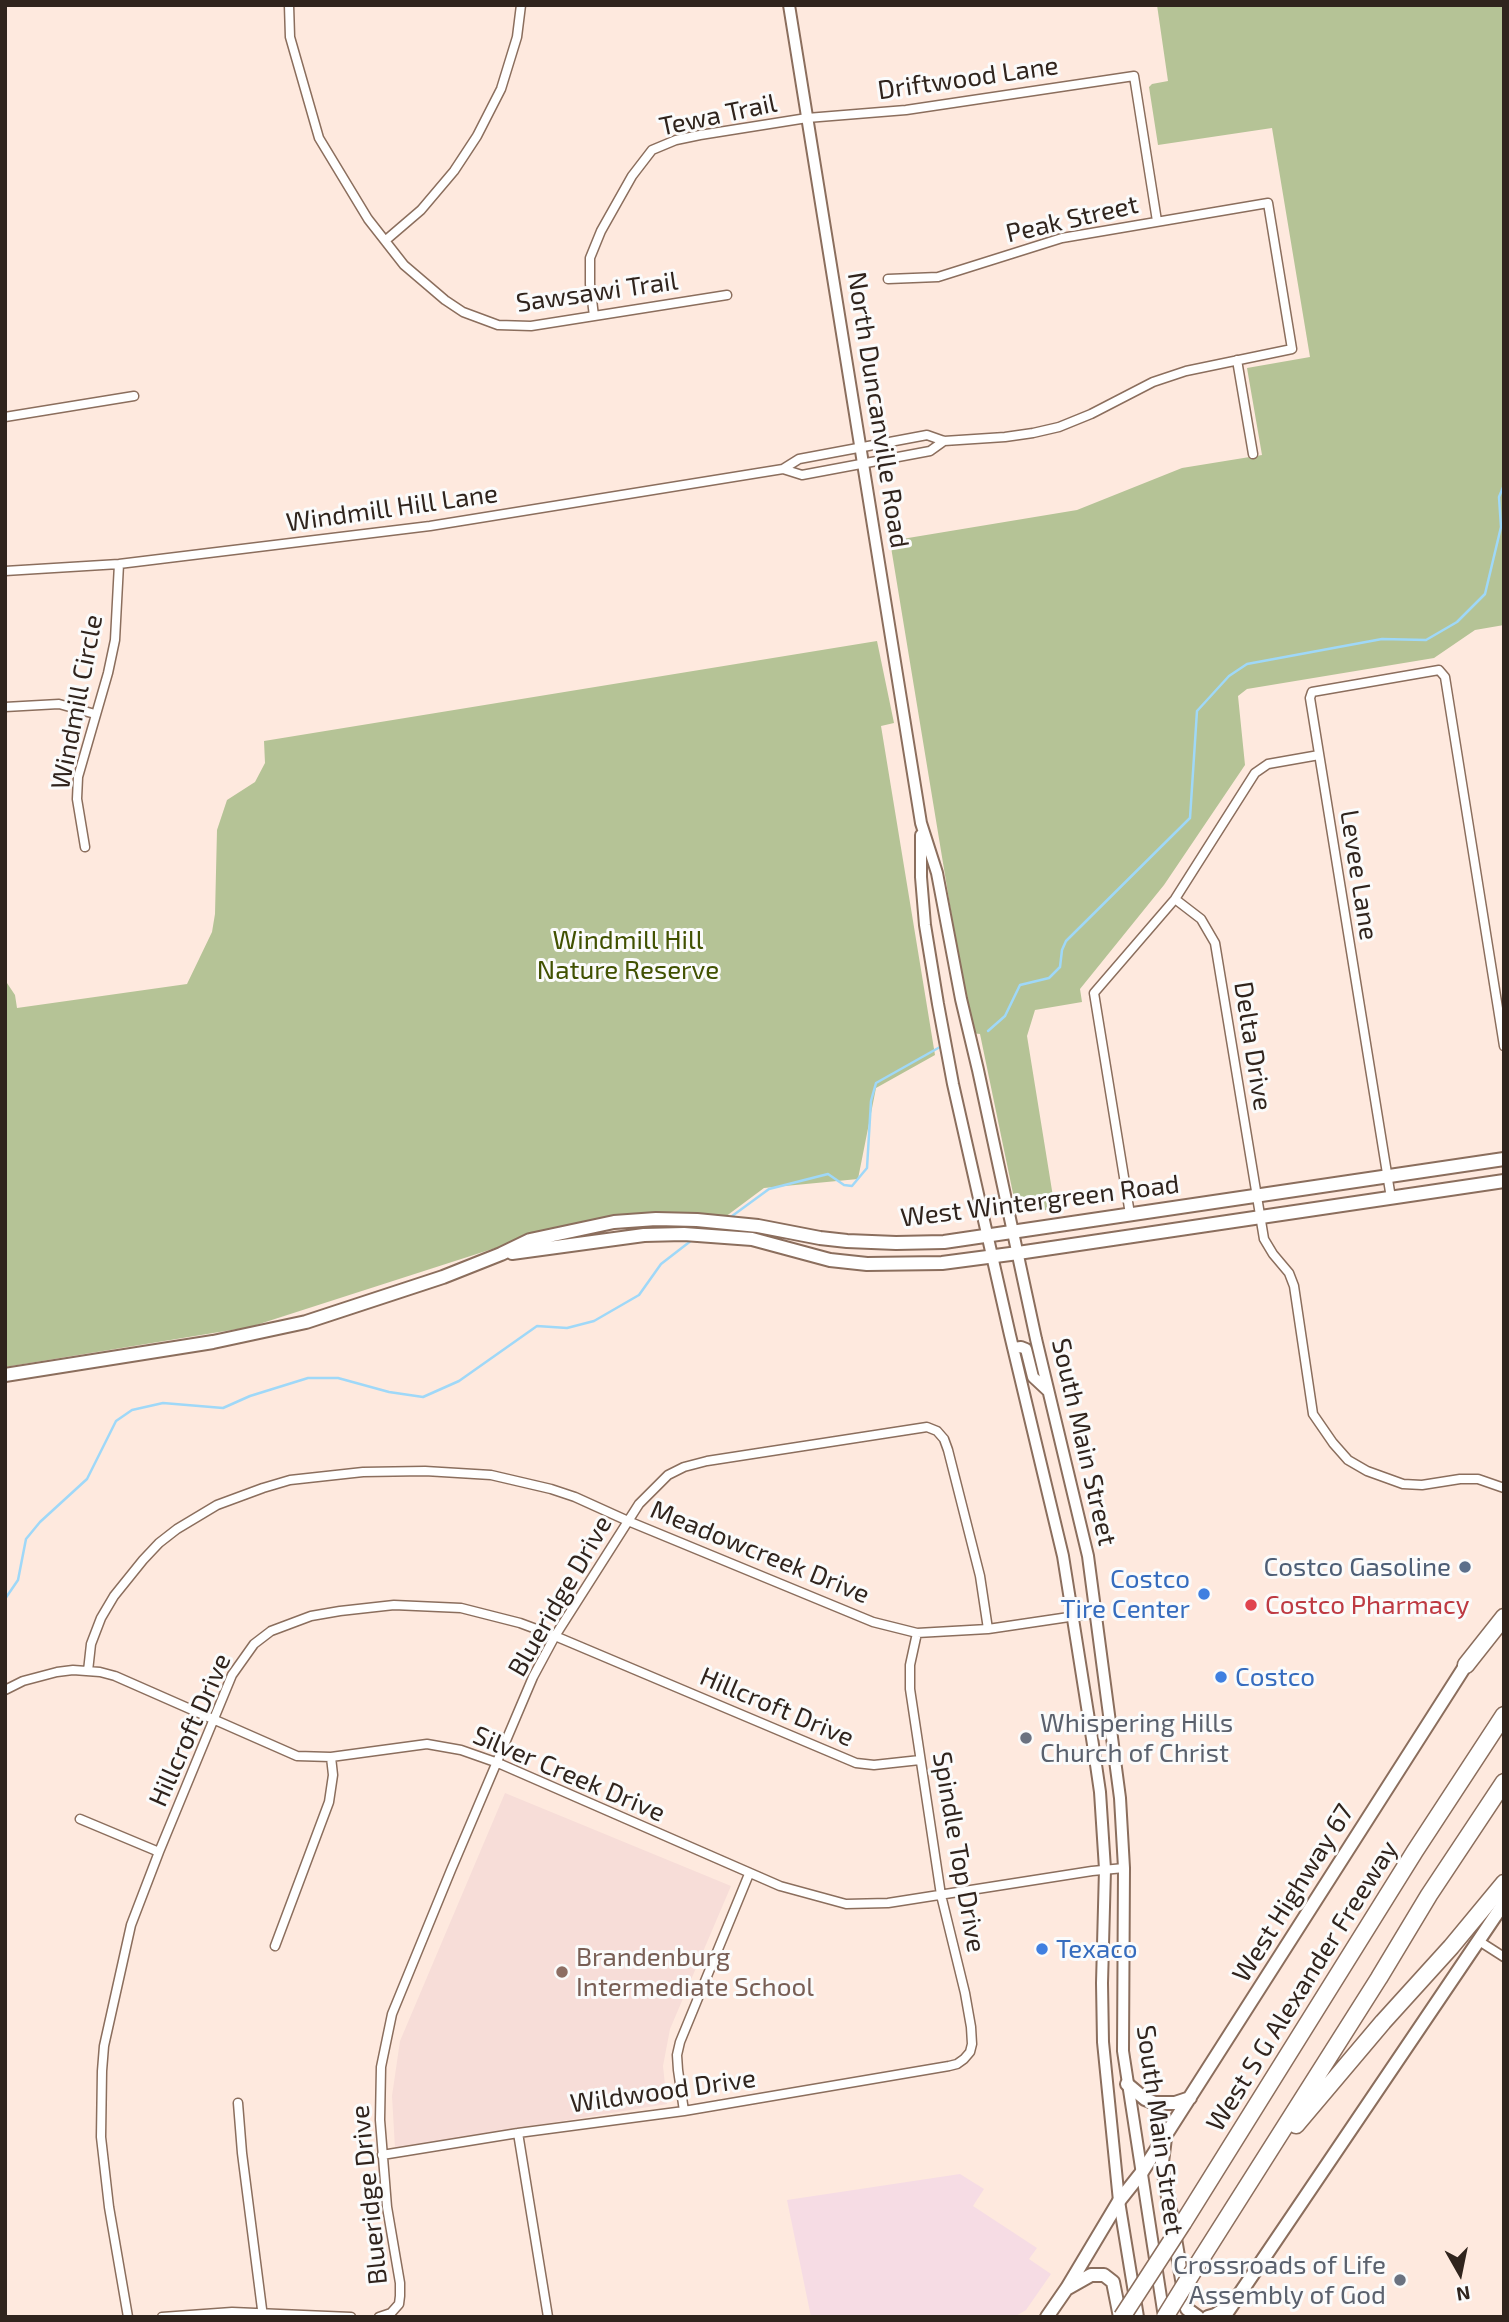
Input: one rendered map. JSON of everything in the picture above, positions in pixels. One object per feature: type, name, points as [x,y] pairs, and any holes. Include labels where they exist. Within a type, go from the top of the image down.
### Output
[{"type":"highway","points":[[1466,1665],[1504,1617]]},
{"type":"highway","name":"West S G Alexander Freeway","points":[[1121,2317],[1504,1715]]},
{"type":"highway","points":[[1165,2317],[1429,1895],[1504,1782]]},
{"type":"highway","points":[[1252,2178],[1504,1883]]},
{"type":"main road","name":"West Wintergreen Road","points":[[5,1375],[213,1342],[306,1322],[443,1276],[530,1240],[614,1222],[686,1220],[762,1227],[820,1238],[896,1243],[944,1242],[1504,1159]]},
{"type":"main road","name":"West Wintergreen Road","points":[[501,1254],[644,1235],[695,1235],[752,1239],[830,1260],[867,1264],[942,1263],[1504,1181]]},
{"type":"main road","name":"West Highway 67","points":[[1047,2317],[1504,1607]]},
{"type":"main road","points":[[1224,2317],[1504,1903]]},
{"type":"main road","points":[[1127,2084],[1145,2099],[1155,2103],[1175,2103],[1190,2098]]},
{"type":"main road","points":[[1167,2130],[1162,2162],[1187,2309],[1198,2317]]},
{"type":"main road","points":[[1067,2288],[1091,2275],[1104,2275],[1113,2282],[1121,2317]]},
{"type":"main road","points":[[1208,2317],[1232,2304]]},
{"type":"street","name":"Sawsawi Trail","points":[[289,5],[290,37],[319,138],[368,219],[404,265],[463,312],[498,325],[531,326],[727,295]]},
{"type":"street","points":[[386,240],[421,210],[454,171],[477,136],[501,89],[517,37],[522,5]]},
{"type":"street","name":"North Duncanville Road","points":[[789,5],[921,823],[937,873],[961,999]]},
{"type":"street","name":"Driftwood Lane","points":[[807,118],[906,110],[1134,76],[1157,221]]},
{"type":"street","name":"Tewa Trail","points":[[594,316],[590,258],[601,231],[632,176],[652,150],[676,140],[700,135],[807,118]]},
{"type":"street","name":"Peak Street","points":[[888,279],[938,277],[1062,238],[1268,203],[1293,349]]},
{"type":"street","name":"Windmill Hill Lane","points":[[5,571],[119,564],[430,526],[783,469],[799,458],[927,435],[944,440],[1005,437],[1059,427],[1153,382],[1186,371],[1293,349]]},
{"type":"street","points":[[1237,360],[1253,454]]},
{"type":"street","points":[[5,417],[134,396]]},
{"type":"street","name":"Windmill Hill Lane","points":[[783,469],[803,475],[930,451],[944,440]]},
{"type":"street","name":"Windmill Circle","points":[[85,847],[77,799],[78,776],[115,640],[119,564]]},
{"type":"street","name":"Levee Lane","points":[[1391,1198],[1310,698],[1312,692],[1439,670],[1443,673],[1504,1046]]},
{"type":"street","points":[[5,706],[60,704],[95,714]]},
{"type":"street","points":[[1130,1214],[1094,993],[1175,899],[1255,773],[1268,764],[1319,755]]},
{"type":"street","name":"North Duncanville Road","points":[[921,823],[921,877],[925,925],[938,1004]]},
{"type":"street","name":"Delta Drive","points":[[1175,899],[1200,919],[1215,943],[1264,1239],[1289,1273],[1294,1286],[1311,1409],[1319,1425],[1348,1460],[1367,1472],[1403,1484],[1422,1485],[1478,1479],[1504,1488]]},
{"type":"street","points":[[938,1004],[961,999]]},
{"type":"street","name":"South Main Street","points":[[961,999],[1048,1391],[1088,1556],[1121,1798],[1124,1868],[1122,2040],[1165,2317]]},
{"type":"street","name":"South Main Street","points":[[938,1004],[1013,1348],[1063,1556],[1094,1751],[1100,1792],[1105,1869],[1103,2042],[1119,2202],[1138,2317]]},
{"type":"street","points":[[1013,1348],[1026,1349],[1033,1377],[1048,1391]]},
{"type":"street","name":"Blueridge Drive","points":[[379,2317],[391,2313],[399,2304],[400,2296],[387,2207],[380,2120],[381,2067],[392,2014],[533,1677],[555,1636],[628,1521],[654,1488],[668,1475],[684,1467],[707,1461],[927,1427],[937,1431],[948,1450],[980,1576],[988,1629]]},
{"type":"street","points":[[1039,1457],[1063,1452]]},
{"type":"street","name":"Meadowcreek Drive","points":[[88,1671],[91,1644],[101,1618],[127,1578],[159,1543],[187,1523],[238,1496],[290,1480],[390,1471],[491,1475],[551,1489],[586,1501],[628,1521],[873,1622],[917,1633],[988,1629],[1096,1614]]},
{"type":"street","name":"Hillcroft Drive","points":[[128,2317],[109,2207],[101,2137],[104,2046],[131,1925],[159,1852],[232,1675],[254,1644],[271,1631],[311,1616],[394,1605],[461,1608],[520,1622],[856,1763],[874,1765],[920,1760]]},
{"type":"street","name":"Spindle Top Drive","points":[[917,1633],[909,1678],[941,1895],[965,1993],[972,2044],[964,2059],[949,2066]]},
{"type":"street","name":"Silver Creek Drive","points":[[5,1690],[41,1675],[73,1670],[88,1671],[115,1676],[297,1756],[331,1757],[427,1744],[461,1750],[498,1763],[749,1874],[780,1886],[846,1904],[888,1903],[1124,1868]]},
{"type":"street","points":[[1094,1751],[1114,1749]]},
{"type":"street","points":[[275,1945],[329,1802],[333,1775],[331,1757]]},
{"type":"street","points":[[80,1819],[159,1852]]},
{"type":"street","points":[[684,2110],[677,2055],[680,2042],[749,1874]]},
{"type":"street","points":[[1479,1941],[1504,1957]]},
{"type":"street","points":[[1103,2042],[1122,2040]]},
{"type":"street","name":"Wildwood Drive","points":[[382,2155],[684,2110],[949,2066]]},
{"type":"street","points":[[238,2103],[263,2315]]},
{"type":"street","points":[[518,2133],[548,2317]]},
{"type":"street","name":"Blueridge Drive","points":[[162,2317],[201,2313],[352,2317]]},
{"type":"shaded area","name":"Brandenburg Intermediate School","points":[[505,1793],[731,1886],[670,2029],[663,2066],[667,2104],[395,2148],[392,2096],[400,2041]]},
{"type":"shaded area","points":[[960,2174],[984,2189],[973,2206],[1037,2248],[1029,2259],[1051,2274],[1026,2310],[1014,2317],[811,2317],[787,2200]]},
{"type":"green space","points":[[1157,5],[1504,5],[1504,625],[1475,630],[1434,658],[1247,689],[1238,696],[1245,765],[1164,885],[1080,989],[1082,1002],[1035,1010],[1027,1036],[1055,1209],[1029,1212],[1015,1203],[980,1034],[971,1033],[890,541],[1077,510],[1182,468],[1262,455],[1247,368],[1310,357],[1272,128],[1158,145],[1149,87],[1168,81]]},
{"type":"green space","name":"Windmill Hill Nature Reserve","points":[[877,641],[894,723],[881,726],[935,1055],[876,1088],[858,1179],[764,1188],[721,1220],[620,1224],[542,1233],[250,1327],[5,1367],[5,980],[15,995],[17,1008],[187,984],[212,932],[215,914],[217,830],[227,800],[255,782],[265,763],[264,741]]},
{"type":"waterway","points":[[988,1031],[1005,1016],[1020,985],[1049,978],[1060,967],[1066,941],[1190,818],[1197,711],[1229,676],[1247,664],[1382,639],[1426,640],[1457,622],[1485,594],[1501,527],[1499,497],[1504,485]]},
{"type":"waterway","points":[[728,1219],[769,1189],[828,1174],[844,1185],[852,1186],[867,1168],[871,1101],[876,1083],[940,1047]]},
{"type":"waterway","points":[[5,1599],[18,1580],[26,1539],[40,1522],[87,1479],[116,1421],[132,1410],[163,1403],[223,1408],[250,1396],[308,1378],[338,1378],[389,1392],[423,1397],[459,1381],[537,1326],[567,1328],[594,1321],[639,1295],[661,1264],[692,1240]]},
{"type":"place","name":"Costco Gasoline","points":[[1465,1567]]},
{"type":"place","name":"Costco Tire Center","points":[[1204,1594]]},
{"type":"place","name":"Costco Pharmacy","points":[[1251,1605]]},
{"type":"place","name":"Costco","points":[[1221,1677]]},
{"type":"place","name":"Whispering Hills Church of Christ","points":[[1026,1738]]},
{"type":"place","name":"Texaco","points":[[1042,1949]]},
{"type":"place","name":"Brandenburg Intermediate School","points":[[562,1972]]},
{"type":"place","name":"Crossroads of Life Assembly of God","points":[[1400,2280]]}]
